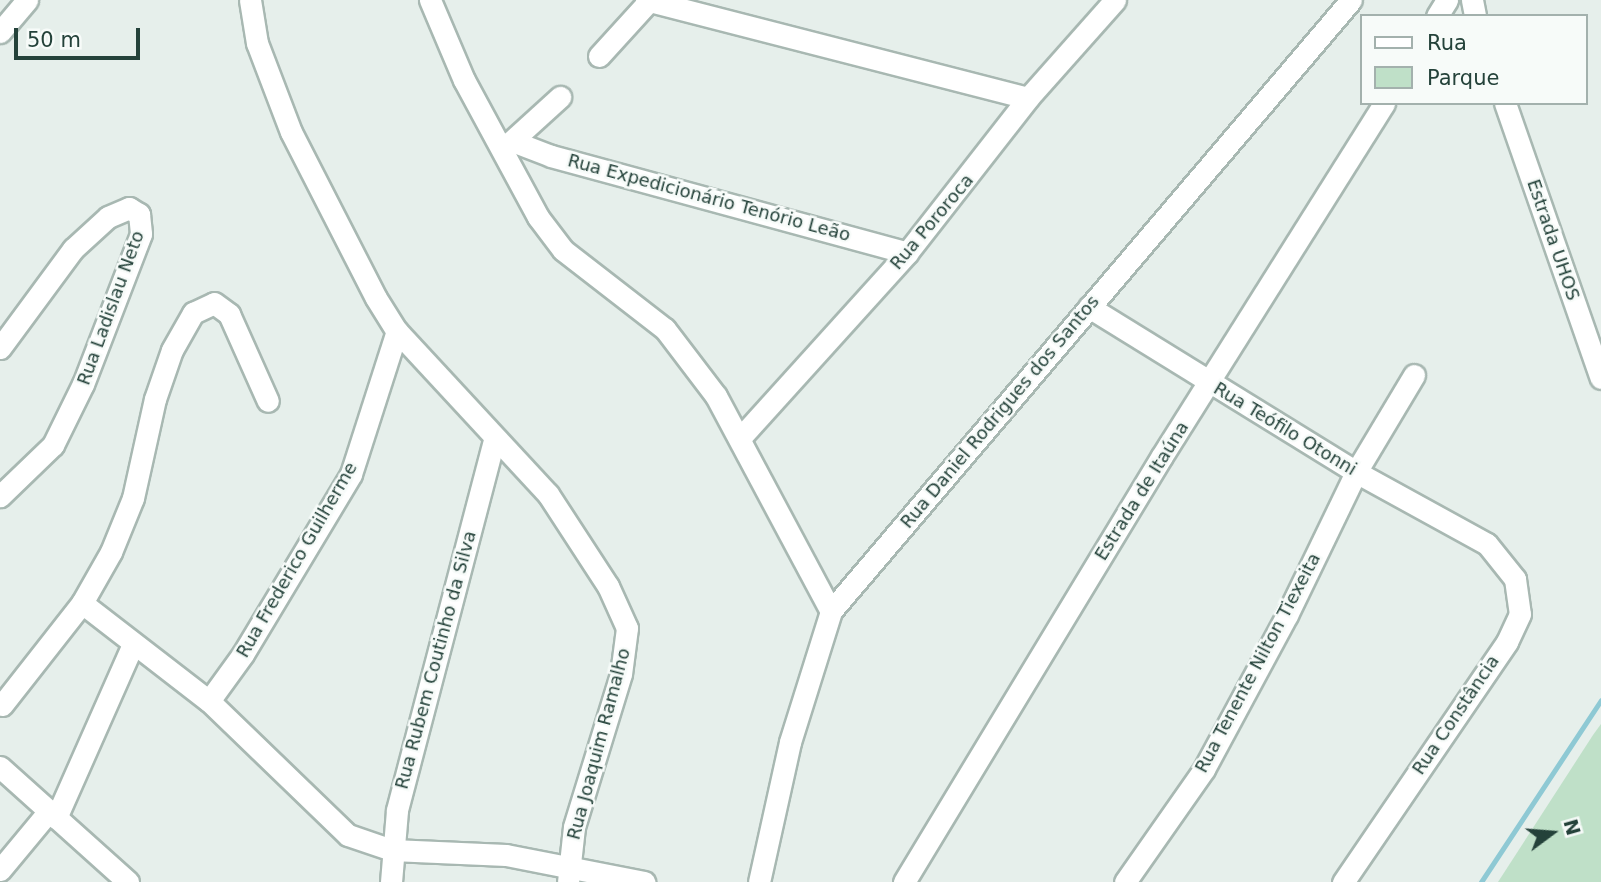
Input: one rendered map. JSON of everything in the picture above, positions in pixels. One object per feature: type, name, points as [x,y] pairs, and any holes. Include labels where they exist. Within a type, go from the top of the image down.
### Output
[{"type":"street","name":"Rua Joaquim Ramalho","points":[[250,0],[257,43],[291,132],[337,230],[397,331],[494,441],[528,468],[575,531],[608,586],[627,628],[621,674],[574,827],[568,875]]},
{"type":"street","points":[[430,0],[464,80],[508,144],[519,186],[563,250],[665,329],[741,437],[831,611]]},
{"type":"street","points":[[599,56],[647,0],[723,9],[1028,98]]},
{"type":"street","name":"Rua Pororoca","points":[[741,437],[907,253],[1028,98],[1115,0]]},
{"type":"street","name":"Rua Daniel Rodrigues dos Santos","points":[[759,882],[790,742],[831,611],[1351,0]]},
{"type":"street","points":[[0,32],[18,3]]},
{"type":"street","points":[[508,144],[560,97]]},
{"type":"street","name":"Estrada de Itaúna","points":[[904,882],[1383,105]]},
{"type":"street","name":"Estrada UHOS","points":[[1507,105],[1601,378]]},
{"type":"street","name":"Rua Expedicionário Tenório Leão","points":[[508,144],[907,253]]},
{"type":"street","name":"Rua Ladislau Neto","points":[[0,348],[74,249],[118,212],[129,208],[139,214],[141,234],[83,384],[52,445],[0,496]]},
{"type":"street","points":[[2,705],[82,603],[111,552],[133,498],[155,399],[172,350],[193,313],[214,303],[229,314],[268,401]]},
{"type":"street","name":"Rua Teófilo Otonni","points":[[1089,307],[1209,384],[1356,472],[1487,544]]},
{"type":"street","name":"Rua Frederico Guilherme","points":[[209,701],[243,654],[351,474],[397,331]]},
{"type":"street","name":"Rua Tenente Nilton Tiexeita","points":[[1125,882],[1204,769],[1287,615],[1356,472],[1415,375]]},
{"type":"street","name":"Rua Rubem Coutinho da Silva","points":[[391,882],[397,810],[494,441]]},
{"type":"street","name":"Rua Constância","points":[[1343,882],[1507,642],[1520,614],[1515,579],[1487,544]]},
{"type":"street","points":[[82,603],[209,701],[330,821],[367,844],[392,850],[506,855],[568,875],[644,882]]},
{"type":"street","points":[[0,870],[52,815],[133,644]]},
{"type":"street","points":[[0,767],[128,882]]},
{"type":"green space","points":[[1601,724],[1601,882],[1498,882],[1593,735]]},
{"type":"waterway","points":[[1481,882],[1601,700]]}]
